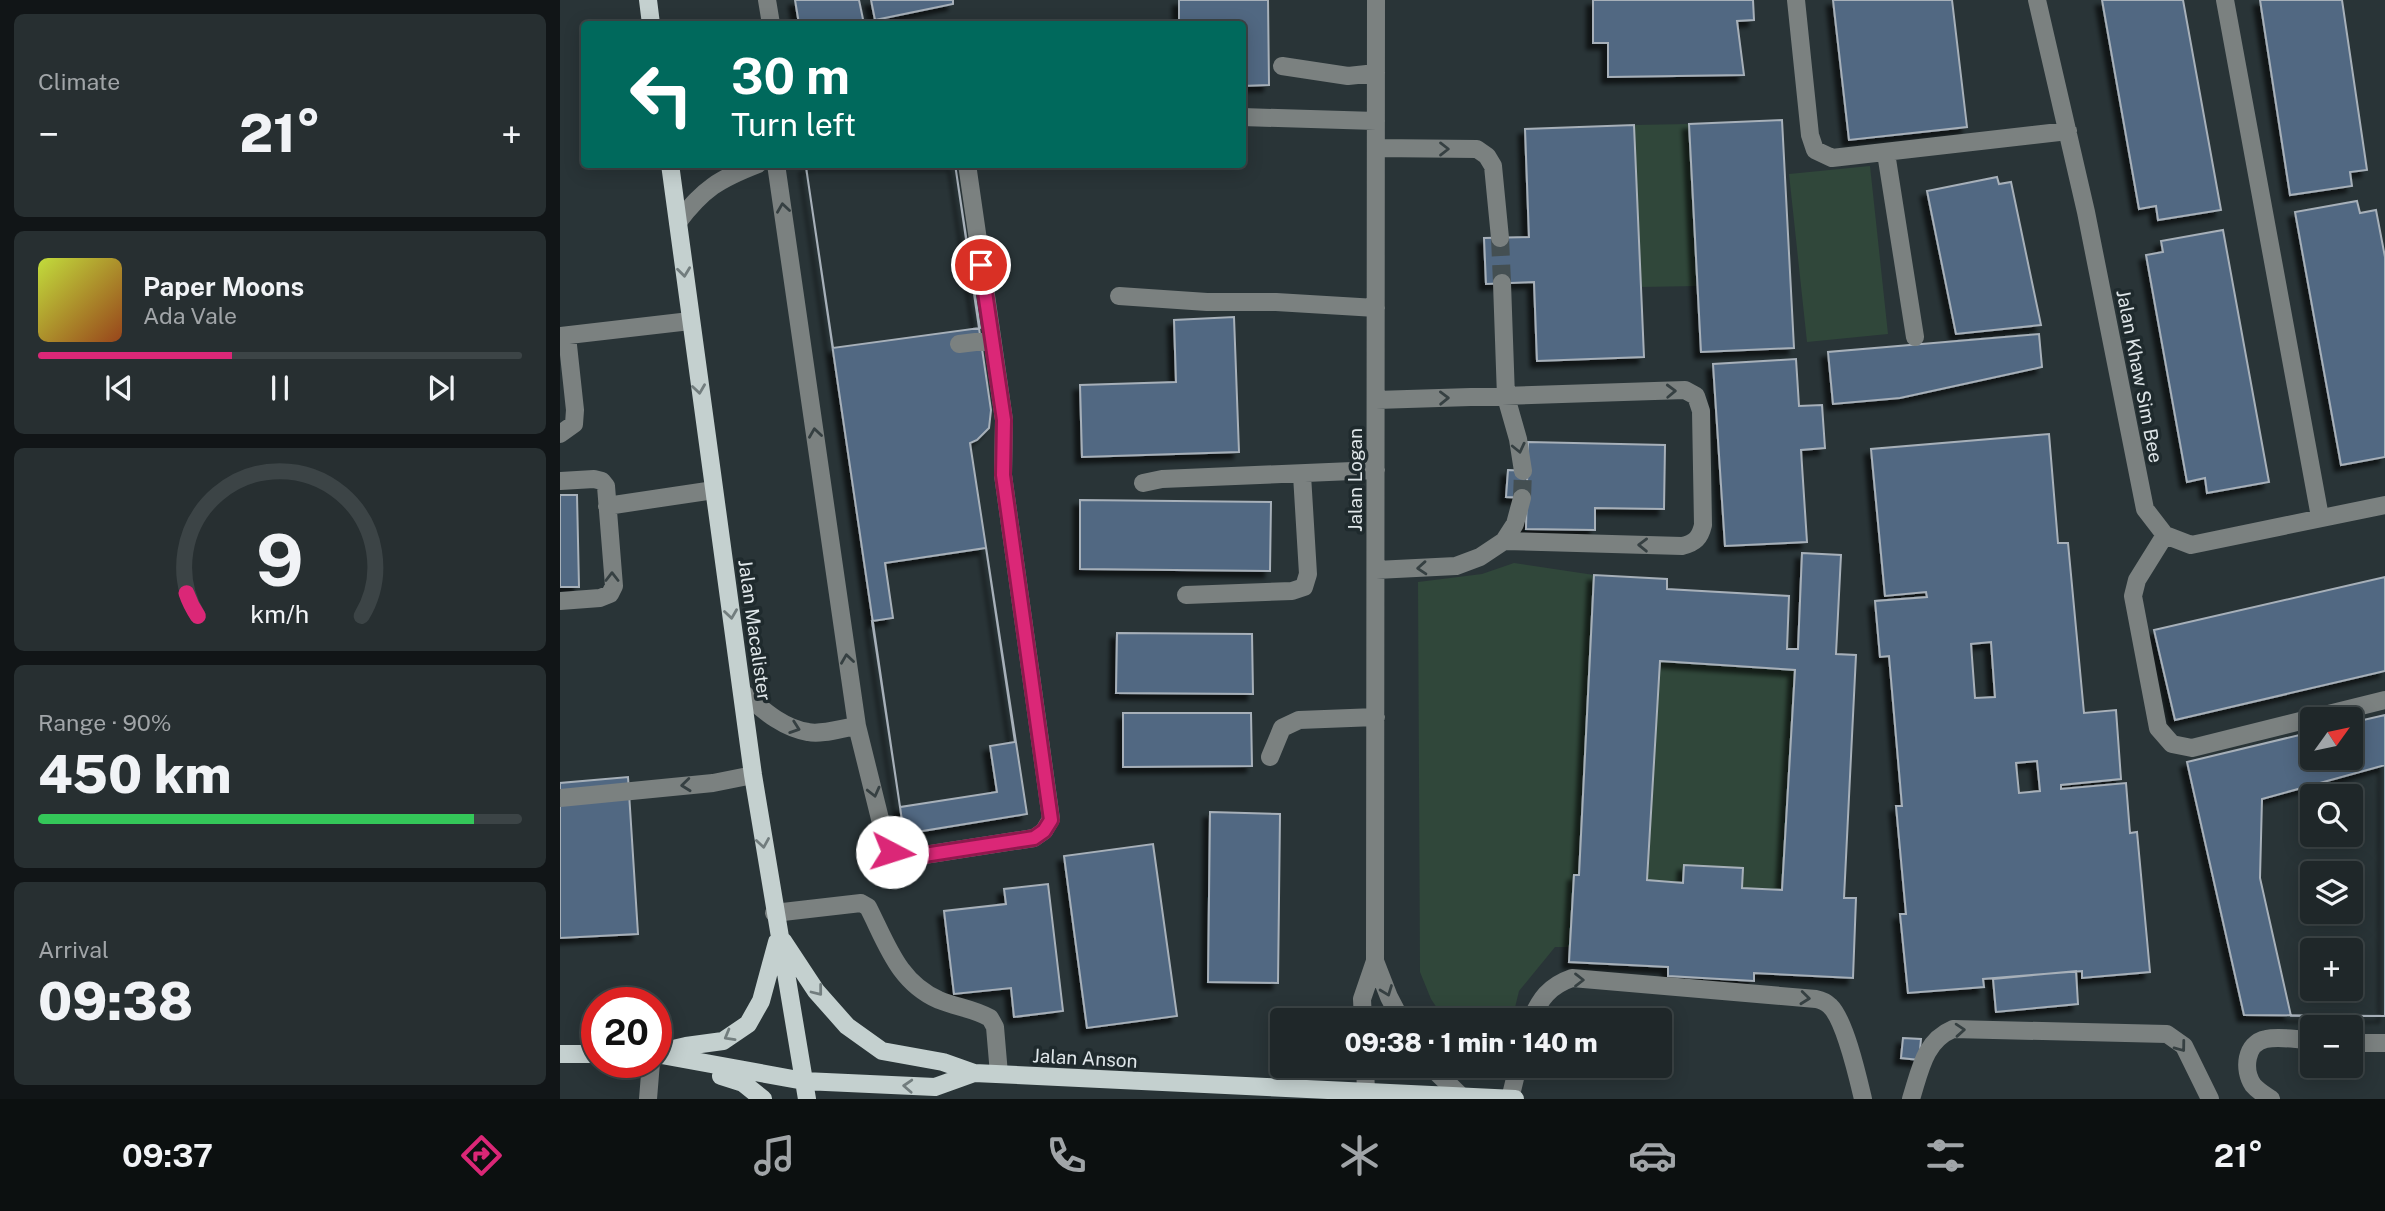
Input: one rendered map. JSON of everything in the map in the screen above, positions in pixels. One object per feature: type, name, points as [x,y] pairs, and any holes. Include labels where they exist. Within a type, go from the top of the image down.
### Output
[{"type":"main road","points":[[648,0],[651,21]]},
{"type":"main road","name":"Jalan Macalister","points":[[671,168],[753,775],[805,1090]]},
{"type":"main road","points":[[672,1050],[723,1041],[748,1024],[761,1001],[779,935]]},
{"type":"main road","points":[[779,935],[816,991],[847,1026],[882,1051],[943,1062],[974,1073]]},
{"type":"main road","points":[[560,1054],[581,1054]]},
{"type":"main road","name":"Jalan Anson","points":[[672,1058],[805,1090],[935,1087],[974,1073],[1334,1095],[1366,1092],[1512,1099]]},
{"type":"main road","points":[[672,1059],[743,1083],[762,1099]]},
{"type":"street","points":[[767,0],[770,21]]},
{"type":"street","name":"Jalan Logan","points":[[1362,1008],[1362,999],[1375,961],[1377,0]]},
{"type":"street","points":[[1796,0],[1810,135],[1815,150],[1832,158],[2068,131]]},
{"type":"street","name":"Jalan Khaw Sim Bee","points":[[2037,0],[2068,131],[2145,509],[2165,535]]},
{"type":"street","points":[[2225,0],[2320,517]]},
{"type":"street","points":[[1282,66],[1348,76],[1376,74]]},
{"type":"street","points":[[1246,117],[1376,121]]},
{"type":"street","points":[[1376,148],[1477,149],[1487,156],[1493,166],[1500,238]]},
{"type":"street","points":[[1886,153],[1915,337]]},
{"type":"street","points":[[678,222],[696,199],[712,185],[749,168]]},
{"type":"street","points":[[777,168],[857,726],[886,839],[892,852],[905,858],[1034,838],[1044,831],[1051,820],[1003,475],[1004,420],[968,168]]},
{"type":"street","points":[[1502,283],[1506,397],[1518,439],[1523,471]]},
{"type":"street","points":[[1119,296],[1376,308]]},
{"type":"street","points":[[560,433],[575,424],[563,336],[690,321]]},
{"type":"street","points":[[959,344],[992,340]]},
{"type":"street","points":[[1376,400],[1685,390],[1696,396],[1701,411],[1703,525],[1700,536],[1693,543],[1682,546],[1504,541]]},
{"type":"street","points":[[1143,483],[1162,479],[1376,470]]},
{"type":"street","points":[[1186,595],[1293,591],[1304,587],[1308,574],[1302,475]]},
{"type":"street","points":[[560,481],[594,479],[602,481],[606,486],[614,586],[610,594],[600,598],[560,601]]},
{"type":"street","points":[[607,506],[714,490]]},
{"type":"street","points":[[1376,570],[1456,566],[1480,557],[1504,541],[1515,524],[1522,498]]},
{"type":"street","points":[[2385,505],[2191,545],[2165,535],[2137,580],[2133,596],[2158,728],[2172,744],[2192,748],[2385,700]]},
{"type":"street","points":[[743,693],[785,725],[810,733],[857,726]]},
{"type":"street","points":[[1270,757],[1282,729],[1299,720],[1376,717]]},
{"type":"street","points":[[560,797],[713,783],[753,775]]},
{"type":"street","points":[[774,913],[861,903],[868,907],[890,956],[910,980],[937,999],[990,1018],[995,1027],[999,1074]]},
{"type":"street","name":"Jalan Logan","points":[[1375,961],[1395,1008]]},
{"type":"street","points":[[1537,1008],[1544,994],[1556,984],[1572,978],[1816,999],[1831,1006],[1836,1014],[1854,1060],[1863,1099]]},
{"type":"street","points":[[1911,1099],[1933,1041],[1954,1029],[2167,1034],[2184,1046],[2210,1099]]},
{"type":"street","points":[[2271,1099],[2257,1090],[2247,1073],[2248,1053],[2260,1041],[2268,1038],[2300,1039]]},
{"type":"street","points":[[2363,1043],[2385,1043]]},
{"type":"street","points":[[648,1099],[650,1078]]},
{"type":"street","points":[[1365,1078],[1366,1092]]},
{"type":"street","points":[[1444,1078],[1467,1098]]},
{"type":"street","points":[[1512,1099],[1516,1078]]},
{"type":"green space","points":[[1689,124],[1698,286],[1640,287],[1634,125]]},
{"type":"green space","points":[[1870,166],[1888,334],[1807,342],[1789,174]]},
{"type":"green space","points":[[1514,563],[1594,575],[1579,875],[1574,875],[1570,947],[1555,947],[1519,991],[1515,1008],[1437,1008],[1420,972],[1418,582],[1482,574]]},
{"type":"green space","points":[[1660,661],[1795,670],[1782,890],[1742,888],[1743,868],[1684,865],[1683,883],[1647,880]]},
{"type":"building","points":[[795,0],[859,0],[863,21],[798,21]]},
{"type":"building","points":[[871,0],[953,0],[953,4],[875,20]]},
{"type":"building","points":[[1179,0],[1268,0],[1269,85],[1246,86],[1246,21],[1179,21]]},
{"type":"building","points":[[1593,0],[1753,0],[1754,20],[1737,21],[1744,75],[1608,77],[1608,43],[1593,43]]},
{"type":"building","points":[[1833,0],[1952,0],[1967,127],[1849,140]]},
{"type":"building","points":[[2102,0],[2183,0],[2221,210],[2158,220],[2156,206],[2139,209]]},
{"type":"building","points":[[2260,0],[2342,0],[2367,170],[2350,172],[2352,186],[2290,195]]},
{"type":"building","points":[[1782,120],[1794,348],[1701,352],[1689,124]]},
{"type":"building","points":[[1634,125],[1644,357],[1537,361],[1534,282],[1486,284],[1484,238],[1529,237],[1525,129]]},
{"type":"building","points":[[806,168],[956,168],[991,410],[989,428],[970,443],[1027,814],[904,834]]},
{"type":"building","points":[[806,168],[956,168],[980,328],[833,348]]},
{"type":"building","points":[[1997,177],[1999,184],[2011,182],[2041,325],[1956,334],[1927,191]]},
{"type":"building","points":[[2357,201],[2360,213],[2376,210],[2385,257],[2385,457],[2341,465],[2295,212]]},
{"type":"building","points":[[2223,230],[2269,482],[2207,493],[2205,478],[2187,482],[2146,255],[2163,252],[2161,241]]},
{"type":"building","points":[[1234,317],[1239,452],[1082,457],[1080,385],[1176,382],[1174,320]]},
{"type":"building","points":[[2039,334],[2042,367],[1900,398],[1833,404],[1828,352]]},
{"type":"building","points":[[1796,359],[1799,406],[1822,405],[1825,448],[1801,450],[1807,542],[1725,546],[1713,364]]},
{"type":"building","points":[[2049,434],[2058,543],[2068,543],[2084,713],[2116,710],[2121,779],[2061,785],[2061,789],[2126,783],[2130,833],[2137,832],[2150,972],[2082,978],[2082,971],[1983,979],[1984,987],[1908,993],[1900,914],[1906,914],[1896,806],[1902,806],[1889,656],[1880,657],[1875,601],[1927,597],[1926,592],[1885,596],[1871,449]],"holes":[[[1991,642],[1995,697],[1975,698],[1971,644]],[[2037,761],[2040,791],[2019,793],[2016,763]]]},
{"type":"building","points":[[1528,442],[1665,445],[1664,509],[1595,508],[1595,530],[1526,529]]},
{"type":"building","points":[[1508,470],[1527,471],[1527,498],[1506,497]]},
{"type":"building","points":[[560,495],[577,495],[579,587],[560,587]]},
{"type":"building","points":[[1080,500],[1271,502],[1270,571],[1080,569]]},
{"type":"building","points":[[986,548],[1015,742],[990,746],[997,792],[900,807],[872,621],[893,618],[885,563]]},
{"type":"building","points":[[1802,553],[1841,555],[1836,654],[1856,655],[1844,898],[1856,898],[1853,978],[1754,973],[1754,981],[1668,976],[1668,967],[1569,962],[1574,875],[1579,875],[1594,575],[1667,579],[1667,589],[1789,596],[1787,649],[1798,649]],"holes":[[[1660,661],[1795,670],[1782,890],[1742,888],[1743,868],[1684,865],[1683,883],[1647,880]]]},
{"type":"building","points":[[2385,577],[2385,671],[2175,720],[2154,630]]},
{"type":"building","points":[[1117,633],[1252,634],[1253,694],[1116,693]]},
{"type":"building","points":[[1123,713],[1251,713],[1252,766],[1123,767]]},
{"type":"building","points":[[2385,715],[2385,1016],[2244,1015],[2187,762],[2300,735],[2300,770],[2363,770],[2363,720]]},
{"type":"building","points":[[2385,765],[2385,1016],[2291,1016],[2260,878],[2262,799],[2300,788],[2300,847],[2363,847],[2363,784],[2316,784]]},
{"type":"building","points":[[628,777],[638,934],[560,938],[560,783]]},
{"type":"building","points":[[1210,812],[1280,814],[1278,983],[1208,982]]},
{"type":"building","points":[[1153,844],[1177,1016],[1087,1028],[1064,856]]},
{"type":"building","points":[[1048,884],[1063,1011],[1014,1017],[1011,988],[954,994],[944,911],[1006,904],[1004,889]]},
{"type":"building","points":[[2076,971],[2078,1004],[1996,1012],[1993,979]]},
{"type":"building","points":[[1903,1038],[1921,1039],[1919,1060],[1901,1058]]},
{"type":"tunnel","points":[[1500,238],[1502,283]]},
{"type":"tunnel","points":[[1522,498],[1523,471]]},
{"type":"route","points":[[892,852],[905,858],[1034,838],[1044,831],[1051,820],[1003,475],[1004,420],[981,265]]}]
